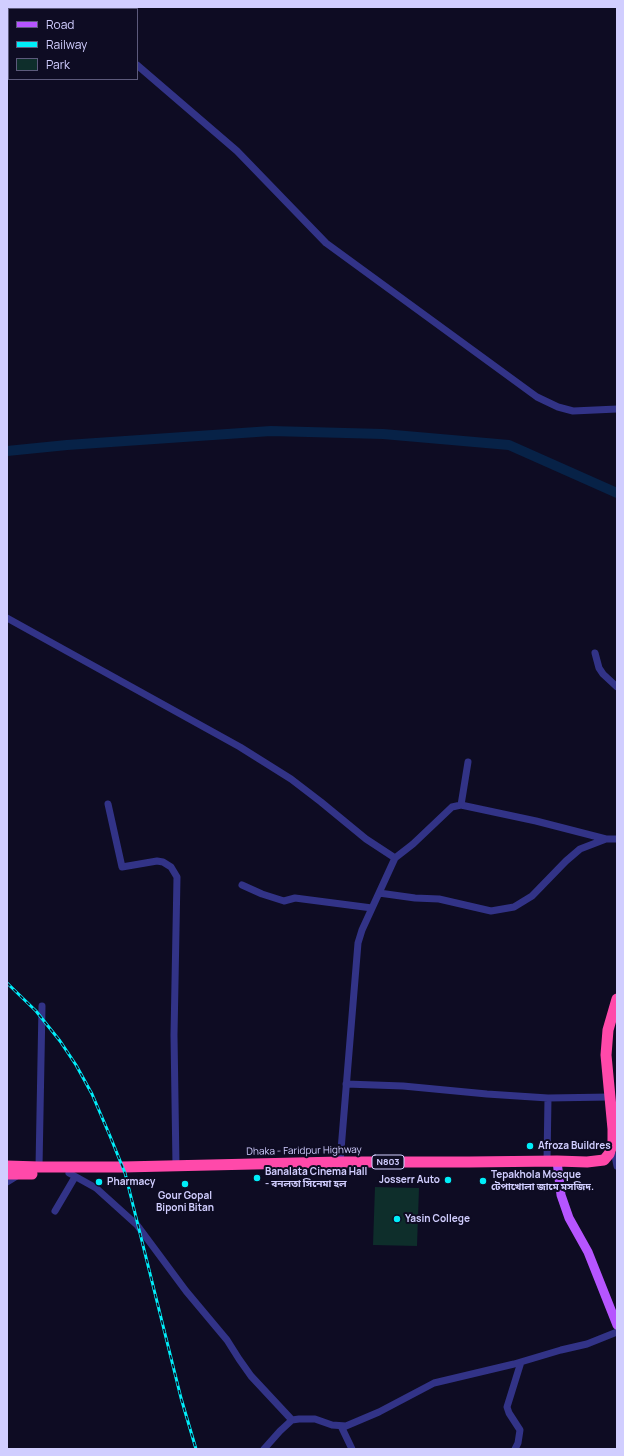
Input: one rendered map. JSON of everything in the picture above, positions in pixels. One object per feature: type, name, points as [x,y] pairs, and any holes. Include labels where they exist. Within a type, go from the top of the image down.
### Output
[{"type":"highway","name":"Dhaka - Faridpur Highway","points":[[7,1166],[21,1170],[72,1175],[341,1165],[469,1165],[587,1162],[604,1160],[613,1142],[606,1055],[617,999]]},
{"type":"highway","name":"Dhaka - Faridpur Highway","points":[[617,1014],[611,1030],[611,1055],[617,1120]]},
{"type":"highway","name":"Dhaka - Faridpur Highway","points":[[553,1163],[587,1167],[606,1165],[616,1156]]},
{"type":"highway","name":"Dhaka - Faridpur Highway","points":[[7,1174],[39,1167],[281,1167]]},
{"type":"main road","points":[[553,1163],[561,1195],[569,1218],[588,1252],[617,1325]]},
{"type":"street","points":[[138,66],[236,151],[326,244],[538,397],[558,406],[573,410],[617,409]]},
{"type":"street","points":[[7,618],[240,747],[291,779],[366,839],[395,858]]},
{"type":"street","points":[[595,653],[599,668],[603,674],[617,687]]},
{"type":"street","points":[[461,805],[468,762]]},
{"type":"street","points":[[108,804],[122,867],[157,860],[171,867],[177,877],[174,1035],[176,1166]]},
{"type":"street","points":[[341,1165],[358,943],[362,930],[395,858],[413,844],[452,807],[461,805],[536,821],[606,839],[617,839]]},
{"type":"street","points":[[379,893],[415,898],[439,899],[491,911],[514,907],[532,896],[566,861],[580,849],[606,839]]},
{"type":"street","points":[[242,885],[262,894],[284,901],[295,898],[372,908]]},
{"type":"street","points":[[39,1167],[42,1006]]},
{"type":"street","points":[[346,1084],[403,1086],[548,1098],[610,1097]]},
{"type":"street","points":[[548,1098],[553,1163]]},
{"type":"street","points":[[7,1182],[21,1170]]},
{"type":"street","points":[[55,1211],[72,1175],[96,1188],[137,1225],[186,1290],[227,1340],[251,1376],[292,1420]]},
{"type":"street","points":[[264,1449],[292,1420],[315,1419],[332,1426],[346,1426],[379,1412],[434,1383],[587,1344],[617,1332]]},
{"type":"street","points":[[516,1449],[520,1430],[509,1413],[507,1407],[521,1362]]},
{"type":"street","points":[[341,1426],[352,1449]]},
{"type":"green space","points":[[375,1187],[419,1188],[417,1246],[373,1245]]},
{"type":"waterway","points":[[7,451],[67,445],[271,431],[383,434],[509,445],[617,493]]},
{"type":"railway","points":[[7,983],[36,1011],[60,1041],[76,1065],[92,1094],[110,1136],[125,1173],[181,1398],[196,1449]]},
{"type":"place","name":"Afroza Buildres","points":[[530,1146]]},
{"type":"place","name":"Banalata Cinema Hall - বনলতা সিনেমা হল","points":[[257,1178]]},
{"type":"place","name":"Josserr Auto","points":[[448,1180]]},
{"type":"place","name":"Tepakhola Mosque টেপাখোলা জামে মসজিদ.","points":[[483,1181]]},
{"type":"place","name":"Pharmacy","points":[[99,1182]]},
{"type":"place","name":"Gour Gopal Biponi Bitan","points":[[185,1184]]},
{"type":"place","name":"Yasin College","points":[[397,1219]]}]
